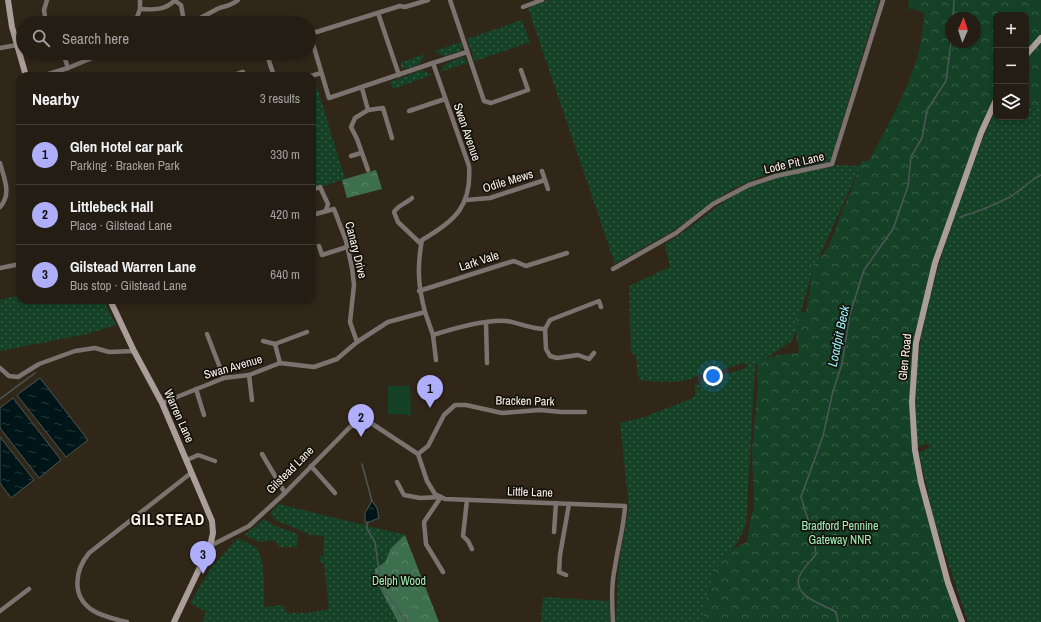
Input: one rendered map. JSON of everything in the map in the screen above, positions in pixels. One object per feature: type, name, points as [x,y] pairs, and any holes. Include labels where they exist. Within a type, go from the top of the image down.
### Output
[{"type":"street","points":[[8,0],[16,40]]},
{"type":"street","points":[[45,16],[44,10],[47,0]]},
{"type":"street","points":[[138,16],[140,10],[140,0]]},
{"type":"street","points":[[206,16],[218,9],[230,6],[238,0]]},
{"type":"street","points":[[316,32],[400,6],[405,7],[428,0]]},
{"type":"street","points":[[450,0],[484,101],[491,103],[528,90],[521,70]]},
{"type":"street","points":[[523,7],[542,0]]},
{"type":"street","name":"Lode Pit Lane","points":[[613,268],[676,233],[713,204],[749,185],[776,176],[832,164],[883,0]]},
{"type":"street","points":[[140,10],[154,10],[166,7],[175,1],[181,5],[183,16]]},
{"type":"street","points":[[378,13],[399,74]]},
{"type":"street","points":[[1029,52],[1041,38]]},
{"type":"street","points":[[0,48],[16,45]]},
{"type":"street","points":[[316,54],[329,98],[467,52]]},
{"type":"street","points":[[21,60],[25,72]]},
{"type":"street","points":[[65,60],[68,68]]},
{"type":"street","points":[[55,72],[87,60]]},
{"type":"street","points":[[269,60],[273,72]]},
{"type":"street","name":"Swan Avenue","points":[[421,244],[422,240],[455,218],[466,200],[470,182],[469,166],[433,63]]},
{"type":"street","points":[[316,75],[322,73]]},
{"type":"street","points":[[362,88],[368,110]]},
{"type":"street","points":[[409,111],[445,100]]},
{"type":"street","name":"Glen Road","points":[[962,622],[948,583],[921,482],[915,450],[912,402],[916,343],[935,263],[981,133],[993,107]]},
{"type":"street","points":[[368,170],[351,127],[355,118],[368,110],[383,108],[392,138]]},
{"type":"street","points":[[351,156],[362,153]]},
{"type":"street","points":[[0,164],[6,185],[6,197],[0,207]]},
{"type":"street","name":"Odile Mews","points":[[466,200],[490,198],[545,180],[542,171]]},
{"type":"street","points":[[545,180],[548,188]]},
{"type":"street","points":[[316,188],[320,187],[328,204],[325,211],[316,214]]},
{"type":"street","points":[[412,198],[407,203],[397,208],[394,212],[398,222],[421,244],[419,291],[433,335],[436,360]]},
{"type":"street","name":"Canary Drive","points":[[325,211],[334,209],[347,247],[354,285],[350,322],[356,342]]},
{"type":"street","points":[[318,246],[322,255],[347,247]]},
{"type":"street","name":"Lark Vale","points":[[419,291],[514,261],[526,266],[567,253]]},
{"type":"street","points":[[0,267],[16,265]]},
{"type":"street","points":[[594,363],[589,359],[578,356],[557,358],[550,356],[546,349],[545,329],[550,320],[599,301],[601,307]]},
{"type":"street","name":"Warren Lane","points":[[112,304],[134,350],[162,402],[212,521],[213,533],[210,546]]},
{"type":"street","name":"Swan Avenue","points":[[162,402],[224,378],[248,375],[280,364],[300,364],[314,367],[337,359],[356,342],[388,322],[425,312]]},
{"type":"street","points":[[433,335],[457,327],[504,321],[519,324],[531,329],[545,329]]},
{"type":"street","points":[[486,323],[487,364]]},
{"type":"street","points":[[263,341],[275,344],[306,332]]},
{"type":"street","points":[[207,334],[224,378]]},
{"type":"street","points":[[275,344],[280,364]]},
{"type":"street","points":[[0,368],[9,376],[18,377],[39,364],[75,351],[96,348],[109,352],[134,350]]},
{"type":"street","points":[[589,359],[594,353]]},
{"type":"street","points":[[248,375],[252,400]]},
{"type":"street","points":[[196,389],[204,415]]},
{"type":"street","name":"Bracken Park","points":[[418,454],[428,446],[444,415],[455,405],[466,405],[502,413],[540,410],[585,412]]},
{"type":"street","name":"Gilstead Lane","points":[[210,546],[249,526],[285,493],[350,427],[363,420],[374,425],[418,454]]},
{"type":"street","points":[[262,454],[285,493]]},
{"type":"street","name":"Little Lane","points":[[418,454],[427,481],[435,494],[445,499],[625,506],[624,522],[614,568],[612,592],[613,622]]},
{"type":"street","points":[[187,460],[198,455],[215,461]]},
{"type":"street","points":[[311,466],[335,492]]},
{"type":"street","points":[[127,622],[107,617],[91,609],[80,597],[76,584],[82,561],[89,553],[191,473]]},
{"type":"street","points":[[397,482],[404,495],[420,498],[441,497]]},
{"type":"street","points":[[441,497],[424,522],[426,544],[443,572]]},
{"type":"street","points":[[467,500],[464,536],[472,548]]},
{"type":"street","points":[[554,532],[556,503]]},
{"type":"street","points":[[566,574],[559,572],[560,555],[568,504]]},
{"type":"street","points":[[174,622],[210,546]]},
{"type":"street","points":[[0,611],[29,589]]},
{"type":"green space","points":[[549,0],[879,0],[830,162],[760,177],[733,189],[709,204],[676,229],[615,264],[528,8]]},
{"type":"green space","name":"Bradford Pennine Gateway NNR","points":[[909,0],[1041,0],[1041,34],[1029,46],[1029,12],[993,12],[993,103],[974,145],[942,233],[919,317],[914,344],[912,440],[960,622],[703,622],[707,595],[717,567],[728,553],[747,542],[754,506],[752,450],[758,386],[757,362],[778,355],[797,353],[799,351],[795,327],[795,313],[806,312],[814,263],[828,247],[834,235],[861,161],[869,161],[906,89],[913,70],[923,32],[924,12],[917,11],[916,9],[908,9]]},
{"type":"green space","points":[[977,0],[1041,0],[1041,622],[968,622],[935,523],[919,453],[931,446],[926,444],[918,446],[915,393],[921,340],[939,263],[975,159],[993,115],[993,120],[1029,120],[1029,12],[993,12],[993,113],[987,112],[949,214],[929,274],[913,351],[876,470],[974,48],[981,48],[981,12],[976,12]]},
{"type":"green space","points":[[522,20],[530,42],[475,61],[467,39]]},
{"type":"green space","points":[[461,42],[462,47],[460,51],[444,56],[434,51]]},
{"type":"green space","points":[[1041,42],[1041,106],[1029,108],[1029,84],[1029,56]]},
{"type":"green space","points":[[425,54],[420,64],[406,69],[401,67],[401,62]]},
{"type":"green space","points":[[463,57],[468,63],[440,72],[446,63]]},
{"type":"green space","points":[[422,70],[432,75],[393,89],[390,82]]},
{"type":"green space","points":[[316,87],[345,179],[316,189]]},
{"type":"green space","points":[[835,165],[860,166],[812,273],[792,341],[755,365],[746,525],[736,545],[720,563],[703,622],[616,622],[619,563],[629,507],[620,423],[645,417],[693,398],[696,393],[694,384],[701,386],[702,380],[741,370],[748,366],[744,363],[703,375],[700,373],[695,377],[681,381],[663,382],[640,380],[635,354],[631,354],[629,286],[670,267],[665,244],[683,233],[735,195],[756,185],[783,176],[834,167]]},
{"type":"green space","points":[[376,170],[382,189],[347,198],[342,180]]},
{"type":"green space","points":[[16,296],[16,304],[105,304],[116,325],[87,334],[0,351],[0,300]]},
{"type":"green space","points":[[388,386],[410,386],[411,415],[388,414]]},
{"type":"green space","points":[[278,504],[405,535],[391,548],[385,562],[375,569],[375,579],[398,622],[202,622],[206,612],[190,603],[211,568],[238,538],[253,546],[259,553],[264,576],[264,607],[283,605],[287,613],[308,613],[329,609],[324,563],[320,562],[320,555],[323,556],[324,536],[311,535],[273,519],[274,516],[270,514]]},
{"type":"green space","points":[[264,519],[273,525],[298,534],[297,547],[280,547],[277,545],[278,543],[272,540],[259,542],[244,535]]},
{"type":"green space","name":"Delph Wood","points":[[405,535],[439,622],[398,622],[375,579],[375,569],[385,562],[391,548]]},
{"type":"green space","points":[[543,597],[609,601],[610,622],[541,622]]},
{"type":"water","points":[[40,378],[88,440],[66,457],[17,395]]},
{"type":"water","points":[[13,398],[61,460],[39,478],[0,428],[0,408]]},
{"type":"water","points":[[0,437],[34,480],[11,498],[0,483]]},
{"type":"water","points":[[372,501],[377,508],[379,518],[367,523],[365,522],[365,513]]},
{"type":"waterway","name":"Loadpit Beck","points":[[953,12],[954,0]]},
{"type":"waterway","name":"Loadpit Beck","points":[[838,622],[836,612],[810,599],[800,590],[798,584],[800,574],[816,554],[814,539],[801,497],[823,436],[833,391],[842,364],[850,314],[864,270],[893,229],[908,186],[911,157],[922,138],[927,110],[946,81],[950,48]]},
{"type":"waterway","points":[[960,217],[986,208],[1010,197],[1041,175]]},
{"type":"waterway","points":[[0,399],[35,373]]},
{"type":"waterway","points":[[362,464],[372,501]]},
{"type":"waterway","points":[[367,523],[367,529],[375,542],[381,588],[395,605],[406,622]]},
{"type":"place","name":"Glen Hotel car park","points":[[430,408]]},
{"type":"place","name":"Littlebeck Hall","points":[[361,437]]},
{"type":"place","name":"Gilstead Warren Lane","points":[[203,574]]},
{"type":"district","name":"GILSTEAD","points":[[168,519]]}]
